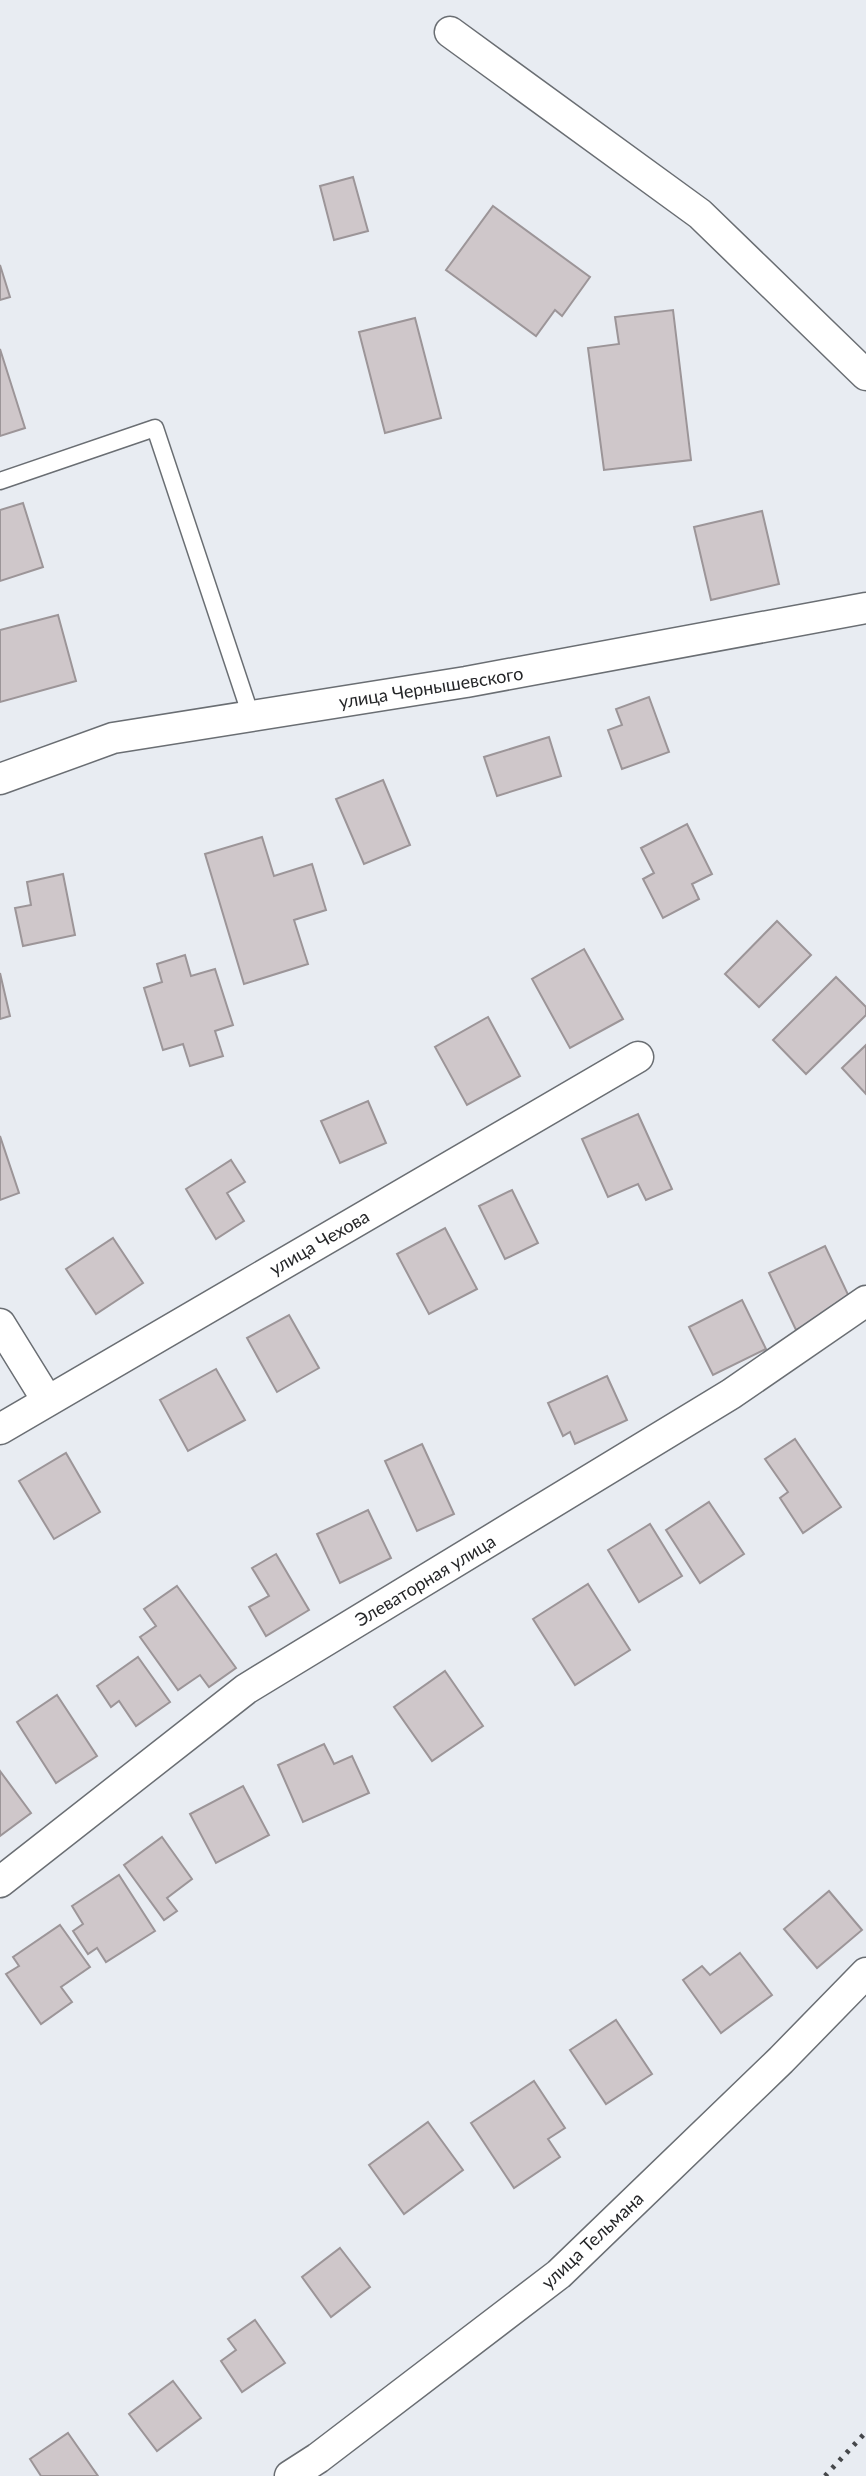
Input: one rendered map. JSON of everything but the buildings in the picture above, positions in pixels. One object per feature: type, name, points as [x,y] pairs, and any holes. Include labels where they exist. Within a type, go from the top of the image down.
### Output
[{"type":"street","points":[[450,32],[699,214],[866,375]]},
{"type":"street","name":"улица Чернышевского","points":[[0,779],[113,738],[466,682],[866,608]]},
{"type":"street","name":"улица Чехова","points":[[0,1429],[638,1057]]},
{"type":"street","name":"Элеваторная улица","points":[[0,1882],[246,1689],[731,1394],[866,1301]]},
{"type":"street","points":[[0,1324],[47,1400]]},
{"type":"street","name":"улица Тельмана","points":[[290,2476],[559,2274],[781,2060],[866,1972]]},
{"type":"lane","points":[[0,481],[155,429],[251,716]]},
{"type":"railway","points":[[825,2476],[866,2432]]}]
